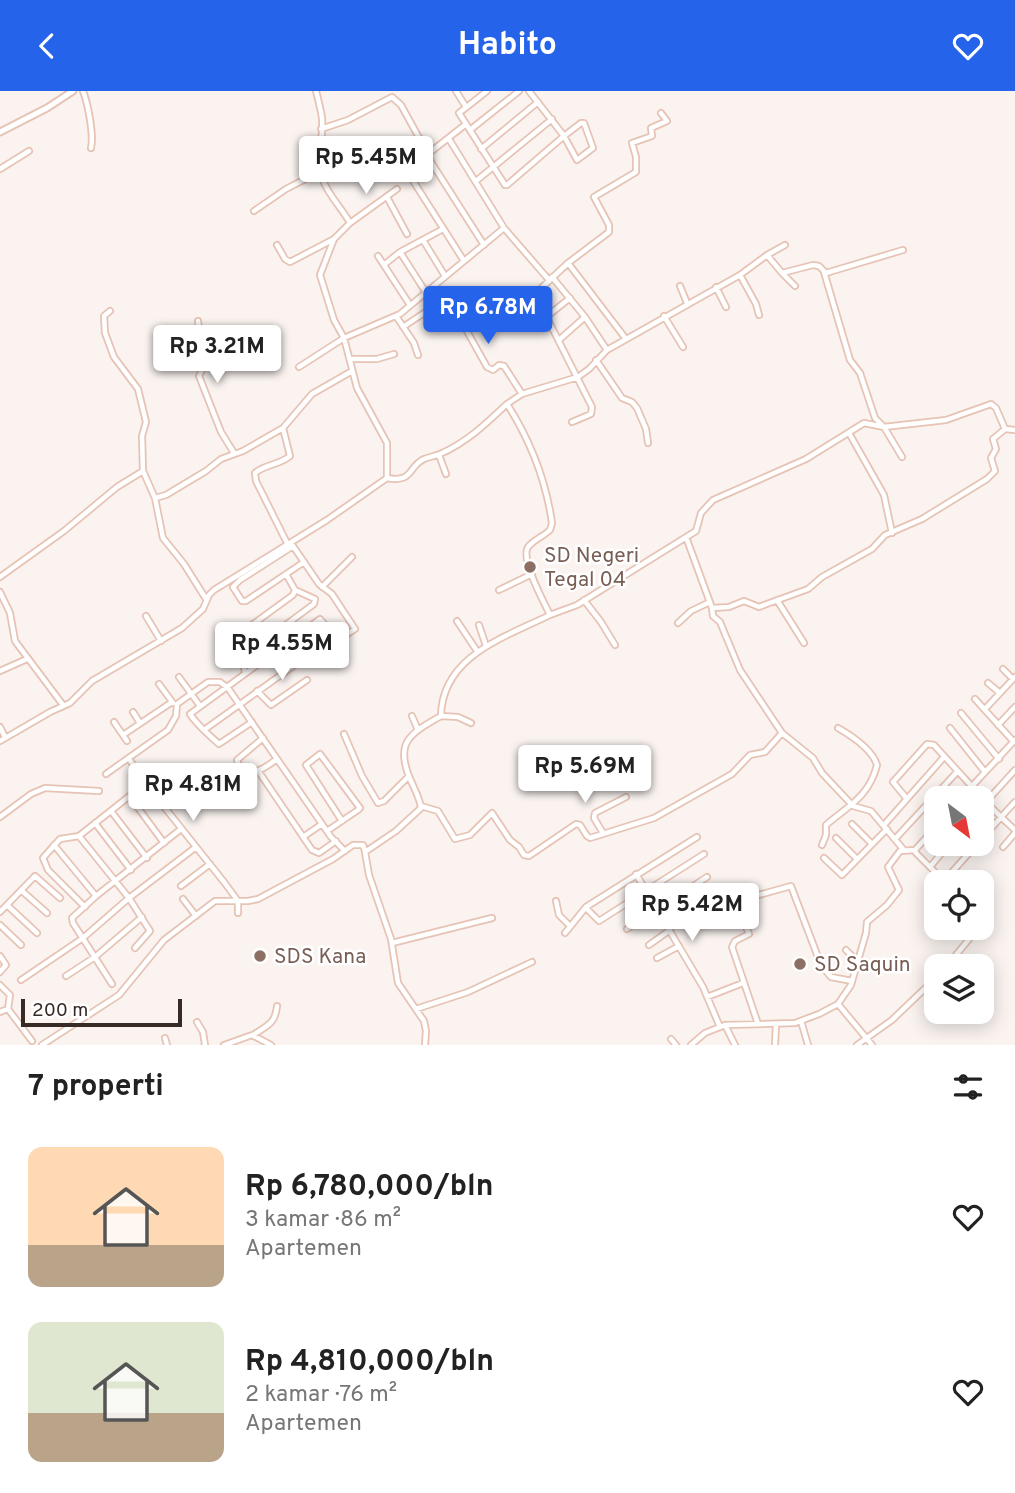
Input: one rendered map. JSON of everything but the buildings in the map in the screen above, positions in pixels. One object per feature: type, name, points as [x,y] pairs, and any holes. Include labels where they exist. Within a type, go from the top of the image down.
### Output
[{"type":"street","points":[[0,132],[73,91]]},
{"type":"street","points":[[83,91],[89,111],[91,148]]},
{"type":"street","points":[[316,91],[321,117],[318,152],[321,171],[326,187],[350,223]]},
{"type":"street","points":[[456,91],[466,107]]},
{"type":"street","points":[[487,91],[459,113],[503,184],[507,185],[564,136],[583,122],[593,148],[577,160],[564,136],[529,91]]},
{"type":"street","points":[[464,261],[409,172],[411,167],[428,154],[519,91]]},
{"type":"street","points":[[321,129],[348,120],[394,98],[431,162],[485,245]]},
{"type":"street","points":[[481,149],[538,102]]},
{"type":"street","points":[[572,422],[591,414],[593,410],[535,294],[568,263],[609,232],[609,225],[594,197],[636,172],[632,143],[653,135],[651,128],[667,121],[661,113]]},
{"type":"street","points":[[476,181],[552,119]]},
{"type":"street","points":[[449,139],[504,228],[570,298],[607,350]]},
{"type":"street","points":[[0,169],[29,151]]},
{"type":"street","points":[[254,211],[286,189],[321,171]]},
{"type":"street","points":[[277,246],[290,262],[334,239],[350,223],[397,189]]},
{"type":"street","points":[[387,197],[407,234]]},
{"type":"street","points":[[299,367],[345,338],[396,316],[504,228]]},
{"type":"street","points":[[385,264],[400,252],[443,229]]},
{"type":"street","points":[[334,239],[320,275],[334,320],[345,338],[362,401],[387,443],[387,478]]},
{"type":"street","points":[[423,240],[445,276]]},
{"type":"street","points":[[0,727],[2,739],[70,703],[92,681],[182,628],[203,609],[214,590],[327,520],[387,478],[407,476],[421,461],[439,455],[468,438],[507,404],[523,394],[578,377],[607,350],[740,275],[785,245]]},
{"type":"street","points":[[824,272],[902,250]]},
{"type":"street","points":[[400,252],[425,291]]},
{"type":"street","points":[[767,255],[795,286]]},
{"type":"street","points":[[378,256],[410,305]]},
{"type":"street","points":[[568,263],[626,339]]},
{"type":"street","points":[[782,273],[813,265],[819,266],[824,272],[850,360],[860,373],[874,416],[902,457]]},
{"type":"street","points":[[740,275],[759,315]]},
{"type":"street","points":[[680,286],[687,303]]},
{"type":"street","points":[[716,288],[726,307]]},
{"type":"street","points":[[546,317],[570,298]]},
{"type":"street","points":[[403,327],[445,299],[450,299],[487,367],[493,370],[504,366],[523,394]]},
{"type":"street","points":[[110,311],[104,316],[105,333],[114,357],[138,389],[145,415],[141,453],[143,471],[155,498],[163,538],[207,600]]},
{"type":"street","points":[[396,316],[414,343],[418,355]]},
{"type":"street","points":[[664,316],[684,347]]},
{"type":"street","points":[[559,340],[585,317]]},
{"type":"street","points":[[198,321],[204,366],[199,376],[221,432],[234,453]]},
{"type":"street","points":[[350,359],[377,359],[394,354]]},
{"type":"street","points":[[596,360],[622,398],[632,402],[637,408],[646,429],[648,443]]},
{"type":"street","points":[[155,498],[166,495],[221,459],[243,451],[283,428],[312,394],[352,371]]},
{"type":"street","points":[[507,404],[521,426],[542,477],[551,515],[550,530],[527,548],[532,574],[550,615]]},
{"type":"street","points":[[441,716],[443,697],[449,683],[460,666],[477,651],[584,600],[698,529],[701,513],[713,500],[784,470],[864,423],[884,427],[946,420],[990,404],[996,408],[1005,429]]},
{"type":"street","points":[[283,428],[290,456],[262,467],[255,473],[256,481],[287,543]]},
{"type":"street","points":[[678,623],[691,611],[711,605],[729,607],[748,601],[759,607],[808,589],[822,577],[862,556],[886,535],[932,513],[987,479],[995,471],[991,458],[996,449],[993,439],[1005,429],[1015,430]]},
{"type":"street","points":[[849,433],[884,495],[892,533]]},
{"type":"street","points":[[439,455],[446,474]]},
{"type":"street","points":[[0,577],[64,531],[117,487],[143,471]]},
{"type":"street","points":[[686,537],[713,616],[720,622],[740,670],[782,733],[813,758],[822,773],[853,806],[868,809],[902,849]]},
{"type":"street","points":[[252,722],[222,744],[190,715],[315,621],[320,619],[332,637],[340,639],[355,629],[332,594],[321,587],[304,562],[292,546],[233,587],[237,596],[246,601],[304,562]]},
{"type":"street","points":[[321,587],[352,557]]},
{"type":"street","points":[[241,658],[314,604],[315,599],[295,590],[286,574]]},
{"type":"street","points":[[499,590],[532,574]]},
{"type":"street","points":[[245,672],[233,642],[234,638],[283,603],[295,590]]},
{"type":"street","points":[[0,592],[10,613],[15,642],[63,705]]},
{"type":"street","points":[[584,600],[615,645]]},
{"type":"street","points":[[777,600],[804,643]]},
{"type":"street","points":[[146,616],[161,641]]},
{"type":"street","points":[[457,621],[477,651]]},
{"type":"street","points":[[479,625],[486,646]]},
{"type":"street","points":[[204,730],[332,637]]},
{"type":"street","points":[[0,671],[27,659]]},
{"type":"street","points":[[985,709],[1014,678],[1003,669]]},
{"type":"street","points":[[179,677],[200,706]]},
{"type":"street","points":[[257,691],[271,705],[307,680]]},
{"type":"street","points":[[122,735],[208,682],[220,682],[239,703],[327,831],[345,851]]},
{"type":"street","points":[[988,683],[1000,693]]},
{"type":"street","points":[[106,774],[168,730],[176,716],[174,704],[159,684]]},
{"type":"street","points":[[973,786],[1014,741],[975,699]]},
{"type":"street","points":[[998,725],[1015,707]]},
{"type":"street","points":[[133,712],[140,723]]},
{"type":"street","points":[[961,713],[999,759]]},
{"type":"street","points":[[412,716],[418,730]]},
{"type":"street","points":[[421,806],[403,758],[403,749],[409,737],[441,716],[458,717],[471,723]]},
{"type":"street","points":[[114,722],[127,741]]},
{"type":"street","points":[[822,845],[826,825],[853,806],[862,795],[877,765],[876,760],[859,742],[838,727]]},
{"type":"street","points":[[950,727],[985,772]]},
{"type":"street","points":[[421,806],[438,811],[455,839],[470,835],[492,813],[510,840],[527,856],[540,851],[576,824],[580,825],[588,838],[654,818],[732,774],[750,755],[765,752],[782,733]]},
{"type":"street","points":[[344,734],[362,776],[378,803],[384,801],[409,776]]},
{"type":"street","points":[[263,739],[237,760],[239,767],[259,772],[277,758]]},
{"type":"street","points":[[907,799],[893,782],[928,744],[934,745],[969,786]]},
{"type":"street","points":[[327,831],[342,821],[360,808],[320,754],[306,765],[342,821]]},
{"type":"street","points":[[824,858],[842,875],[872,844],[944,757]]},
{"type":"street","points":[[129,759],[238,901],[239,913]]},
{"type":"street","points":[[994,793],[1015,770]]},
{"type":"street","points":[[259,772],[317,853],[336,841]]},
{"type":"street","points":[[895,839],[957,772]]},
{"type":"street","points":[[85,907],[43,862],[43,858],[60,839],[79,836],[146,783]]},
{"type":"street","points":[[0,817],[31,794],[45,788],[99,791]]},
{"type":"street","points":[[130,797],[164,843]]},
{"type":"street","points":[[603,833],[594,818],[595,813],[626,797]]},
{"type":"street","points":[[994,826],[1015,802]]},
{"type":"street","points":[[365,852],[412,818],[421,806]]},
{"type":"street","points":[[111,811],[147,857]]},
{"type":"street","points":[[994,811],[1015,832],[1003,847]]},
{"type":"street","points":[[95,823],[131,870]]},
{"type":"street","points":[[303,837],[322,824]]},
{"type":"street","points":[[852,824],[872,844]]},
{"type":"street","points":[[112,984],[72,920],[96,896],[181,829]]},
{"type":"street","points":[[79,836],[129,898],[151,933],[135,948]]},
{"type":"street","points":[[565,933],[586,907],[697,837]]},
{"type":"street","points":[[836,838],[857,859]]},
{"type":"street","points":[[915,850],[924,840]]},
{"type":"street","points":[[42,1045],[119,995],[159,945],[218,900],[238,901],[264,897],[360,843],[365,847],[369,875],[392,943],[398,983],[426,1026],[423,1044]]},
{"type":"street","points":[[54,845],[96,896]]},
{"type":"street","points":[[21,980],[83,938],[129,898],[196,847]]},
{"type":"street","points":[[902,849],[915,850]]},
{"type":"street","points":[[691,1045],[705,1033],[723,1026],[801,1021],[838,1004],[852,981],[867,922],[887,905],[899,890],[888,867],[902,849]]},
{"type":"street","points":[[915,850],[933,870]]},
{"type":"street","points":[[586,907],[599,921],[704,854]]},
{"type":"street","points":[[930,867],[939,856]]},
{"type":"street","points":[[954,870],[967,856]]},
{"type":"street","points":[[181,886],[210,864]]},
{"type":"street","points":[[636,874],[735,1045]]},
{"type":"street","points":[[0,912],[35,876],[60,898]]},
{"type":"street","points":[[627,929],[707,877]]},
{"type":"street","points":[[758,1024],[732,943],[749,932],[736,902],[789,886],[793,888],[821,965],[831,977],[852,981]]},
{"type":"street","points":[[22,891],[47,913]]},
{"type":"street","points":[[183,898],[196,916]]},
{"type":"street","points":[[556,901],[559,915],[570,926]]},
{"type":"street","points":[[649,944],[670,929],[688,903]]},
{"type":"street","points":[[8,906],[37,933]]},
{"type":"street","points":[[66,976],[95,957],[142,917]]},
{"type":"street","points":[[392,943],[492,918]]},
{"type":"street","points":[[0,925],[21,946]]},
{"type":"street","points":[[957,954],[969,940]]},
{"type":"street","points":[[657,958],[679,946]]},
{"type":"street","points":[[846,950],[857,961]]},
{"type":"street","points":[[0,957],[6,965],[0,972]]},
{"type":"street","points":[[416,1009],[468,992],[532,962]]},
{"type":"street","points":[[707,997],[743,983]]},
{"type":"street","points":[[0,985],[10,995],[8,1009],[32,1041]]},
{"type":"street","points":[[857,1045],[892,1020],[924,989]]},
{"type":"street","points":[[838,1004],[872,1045]]},
{"type":"street","points":[[224,1045],[252,1035],[276,1018],[277,1006]]},
{"type":"street","points":[[0,1011],[8,1009]]},
{"type":"street","points":[[801,1021],[808,1045]]},
{"type":"street","points":[[197,1022],[205,1045]]},
{"type":"street","points":[[775,1045],[776,1024]]},
{"type":"street","points":[[252,1035],[271,1045]]},
{"type":"street","points":[[165,1038],[167,1045]]},
{"type":"street","points":[[671,1039],[676,1045]]},
{"type":"place","name":"SD Negeri Tegal 04","points":[[530,567]]},
{"type":"place","name":"SDS Kana","points":[[260,956]]},
{"type":"place","name":"SD Saquin","points":[[800,964]]}]
